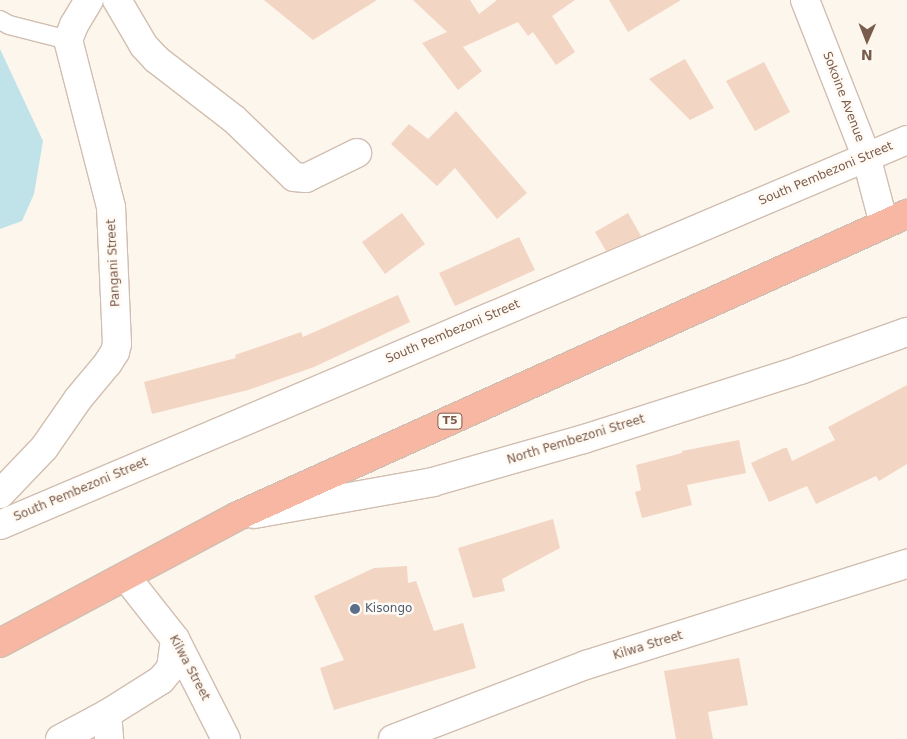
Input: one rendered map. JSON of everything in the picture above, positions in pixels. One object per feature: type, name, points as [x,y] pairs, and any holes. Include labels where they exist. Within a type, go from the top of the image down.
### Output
[{"type":"highway","name":"T5","points":[[0,643],[126,578],[238,516],[896,219]]},
{"type":"street","points":[[68,40],[74,25],[90,0]]},
{"type":"street","points":[[117,0],[144,46],[156,59],[234,119],[294,177],[306,178],[357,153]]},
{"type":"street","name":"Sokoine Avenue","points":[[805,0],[866,156],[896,219]]},
{"type":"street","name":"Pangani Street","points":[[0,494],[44,448],[78,398],[108,363],[115,352],[117,344],[111,207],[68,40]]},
{"type":"street","name":"South Pembezoni Street","points":[[0,525],[907,140]]},
{"type":"street","name":"North Pembezoni Street","points":[[238,516],[434,482],[584,439],[800,370],[907,332]]},
{"type":"street","name":"Kilwa Street","points":[[393,739],[586,665],[907,564]]},
{"type":"street","name":"Kilwa Street","points":[[126,578],[175,639],[226,739]]},
{"type":"street","points":[[60,739],[108,726],[161,680],[171,668],[175,639]]},
{"type":"lane","points":[[0,20],[9,25],[68,40]]},
{"type":"water","points":[[0,49],[43,141],[34,194],[22,221],[0,229]]},
{"type":"building","points":[[264,0],[377,0],[313,40]]},
{"type":"building","points":[[413,0],[470,0],[479,14],[497,0],[575,0],[552,16],[575,52],[556,65],[533,32],[528,36],[518,22],[463,47],[482,71],[458,90],[422,43],[447,32]]},
{"type":"building","points":[[609,0],[681,0],[628,32]]},
{"type":"building","points":[[685,59],[714,108],[690,120],[649,79]]},
{"type":"building","points":[[764,62],[790,112],[755,131],[726,81]]},
{"type":"building","points":[[456,111],[527,193],[497,219],[455,168],[437,186],[391,144],[409,124],[428,139]]},
{"type":"building","points":[[402,213],[425,244],[385,274],[362,242]]},
{"type":"building","points":[[628,213],[641,236],[606,251],[595,232]]},
{"type":"building","points":[[519,237],[535,270],[455,306],[439,273]]},
{"type":"building","points":[[398,295],[410,322],[314,367],[248,390],[152,414],[144,382],[236,358],[235,355],[301,332],[303,337]]},
{"type":"building","points":[[907,385],[907,464],[879,481],[876,476],[816,504],[807,486],[769,502],[751,463],[784,448],[787,448],[792,461],[835,440],[828,427]]},
{"type":"building","points":[[739,440],[746,473],[687,485],[692,505],[642,518],[635,492],[641,490],[636,465],[682,453],[682,451]]},
{"type":"building","points":[[553,519],[560,548],[502,579],[505,591],[473,598],[458,548]]},
{"type":"building","points":[[407,566],[408,583],[416,581],[434,631],[463,623],[476,668],[334,710],[320,668],[344,660],[314,596],[374,568]]},
{"type":"building","points":[[739,658],[748,705],[708,712],[713,739],[676,739],[664,671]]},
{"type":"place","name":"Kisongo","points":[[355,609]]}]
